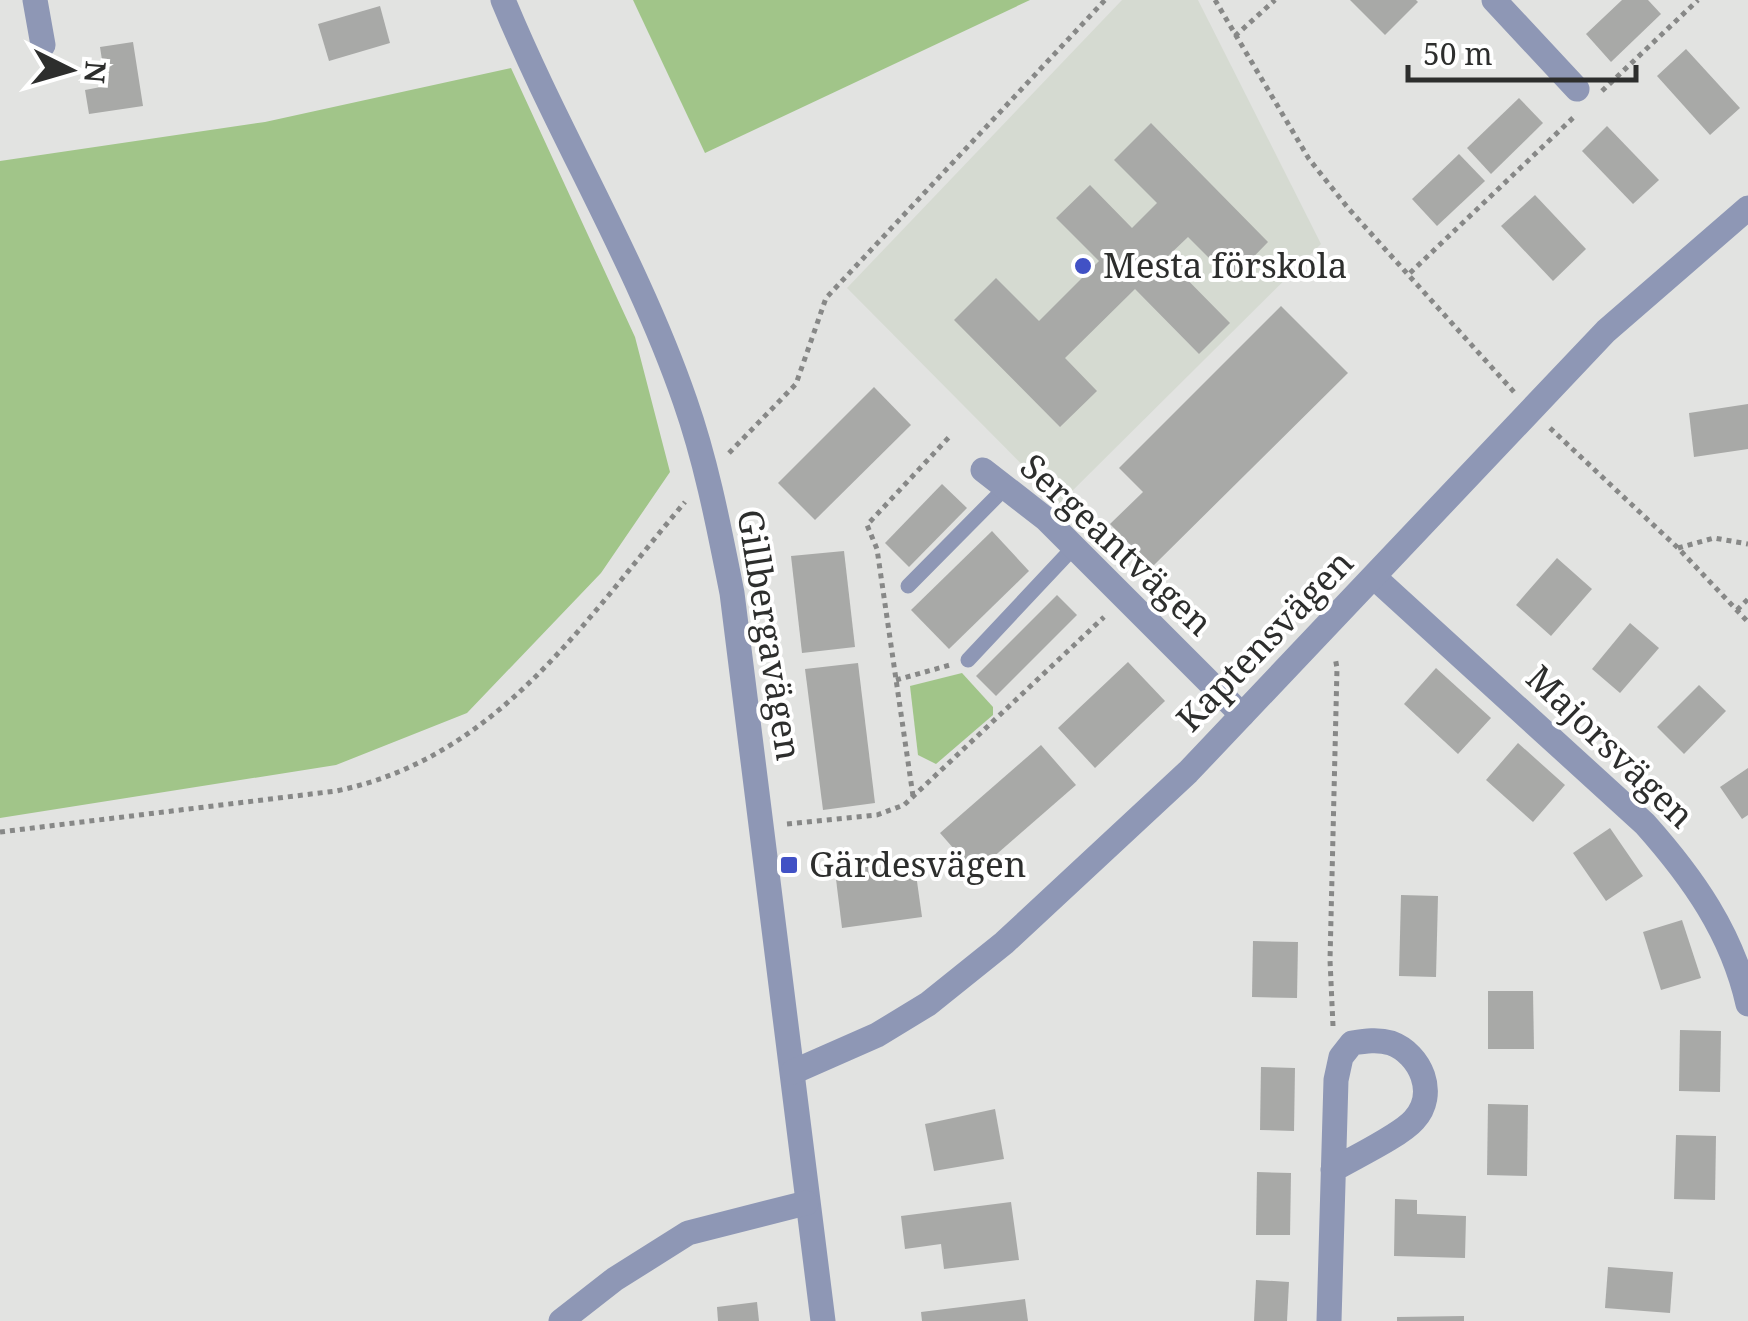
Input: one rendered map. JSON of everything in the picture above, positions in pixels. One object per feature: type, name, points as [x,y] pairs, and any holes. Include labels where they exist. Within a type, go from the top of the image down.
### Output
[{"type":"street","points":[[35,0],[43,45]]},
{"type":"street","name":"Gillbergavägen","points":[[503,0],[660,337],[709,474],[732,593],[822,1321]]},
{"type":"street","points":[[1494,0],[1578,90]]},
{"type":"street","name":"Kaptensvägen","points":[[793,1072],[877,1035],[928,1004],[1004,943],[1188,772],[1606,330],[1748,208]]},
{"type":"street","name":"Sergeantvägen","points":[[983,470],[1046,519],[1242,715]]},
{"type":"street","name":"Majorsvägen","points":[[1374,576],[1646,824],[1668,849],[1707,902],[1730,945],[1748,1004]]},
{"type":"street","points":[[1329,1321],[1333,1170],[1336,1080],[1341,1057],[1352,1043],[1391,1043],[1408,1053],[1421,1068],[1426,1087],[1423,1104],[1414,1121],[1333,1170]]},
{"type":"street","points":[[561,1321],[616,1279],[688,1233],[806,1204]]},
{"type":"lane","points":[[908,586],[1006,488]]},
{"type":"lane","points":[[968,660],[1074,548]]},
{"type":"path","points":[[0,832],[365,785],[414,767],[472,733],[568,643],[709,474],[796,384],[826,298],[1105,0]]},
{"type":"path","points":[[1215,0],[1310,159],[1348,208],[1530,407],[1678,548],[1748,622]]},
{"type":"path","points":[[1235,36],[1275,0]]},
{"type":"path","points":[[1409,274],[1698,0]]},
{"type":"path","points":[[1678,548],[1714,538],[1748,544]]},
{"type":"path","points":[[762,826],[877,815],[904,805],[1124,598]]},
{"type":"path","points":[[1738,610],[1748,598]]},
{"type":"path","points":[[1318,636],[1333,651],[1337,668],[1331,1002],[1336,1036],[1348,1049]]},
{"type":"path","points":[[896,680],[968,660]]},
{"type":"shaded area","name":"Mesta förskola","points":[[1122,0],[1198,0],[1321,244],[1060,503],[847,288]]},
{"type":"green space","points":[[633,0],[1030,0],[705,153]]},
{"type":"green space","points":[[511,68],[635,337],[670,472],[601,573],[467,713],[336,765],[0,818],[0,161],[265,122]]},
{"type":"green space","points":[[962,673],[993,707],[993,715],[936,764],[918,755],[910,686]]},
{"type":"building","points":[[1350,0],[1416,0],[1418,2],[1385,35]]},
{"type":"building","points":[[1622,0],[1648,0],[1661,14],[1611,62],[1586,34]]},
{"type":"building","points":[[380,6],[390,43],[329,61],[318,24]]},
{"type":"building","points":[[133,42],[143,106],[89,114],[85,90],[106,86],[100,47]]},
{"type":"building","points":[[1686,49],[1740,108],[1710,135],[1657,76]]},
{"type":"building","points":[[1519,98],[1543,123],[1491,174],[1467,148]]},
{"type":"building","points":[[1151,123],[1268,242],[1231,280],[1188,237],[1166,258],[1230,323],[1199,354],[1135,289],[1065,358],[1097,391],[1060,427],[954,320],[996,278],[1039,321],[1099,261],[1056,218],[1090,185],[1132,228],[1157,203],[1114,160]]},
{"type":"building","points":[[1607,126],[1659,180],[1633,204],[1582,151]]},
{"type":"building","points":[[1459,154],[1485,181],[1437,226],[1412,199]]},
{"type":"building","points":[[1535,195],[1586,249],[1553,281],[1501,226]]},
{"type":"building","points":[[1281,306],[1348,373],[1152,567],[1110,524],[1143,492],[1119,468]]},
{"type":"building","points":[[874,387],[911,425],[815,520],[778,483]]},
{"type":"building","points":[[1748,404],[1748,449],[1694,457],[1689,413]]},
{"type":"building","points":[[942,484],[967,508],[909,567],[885,543]]},
{"type":"building","points":[[992,531],[1029,571],[949,649],[911,610]]},
{"type":"building","points":[[844,551],[855,647],[802,653],[791,556]]},
{"type":"building","points":[[1557,558],[1592,589],[1551,636],[1516,605]]},
{"type":"building","points":[[1057,595],[1077,615],[996,696],[976,676]]},
{"type":"building","points":[[1630,623],[1659,648],[1620,693],[1592,669]]},
{"type":"building","points":[[1128,662],[1165,701],[1095,768],[1058,728]]},
{"type":"building","points":[[858,663],[875,803],[823,810],[805,669]]},
{"type":"building","points":[[1436,668],[1491,718],[1458,754],[1404,704]]},
{"type":"building","points":[[1699,685],[1726,711],[1684,754],[1657,727]]},
{"type":"building","points":[[1518,743],[1565,785],[1533,822],[1486,780]]},
{"type":"building","points":[[1041,745],[1076,785],[975,873],[940,833]]},
{"type":"building","points":[[1748,768],[1748,815],[1742,819],[1720,787]]},
{"type":"building","points":[[1610,828],[1643,876],[1606,901],[1573,853]]},
{"type":"building","points":[[914,860],[922,917],[842,928],[835,871]]},
{"type":"building","points":[[1401,895],[1438,896],[1436,977],[1399,976]]},
{"type":"building","points":[[1682,920],[1701,978],[1661,990],[1643,932]]},
{"type":"building","points":[[1253,941],[1298,942],[1297,998],[1252,997]]},
{"type":"building","points":[[1488,991],[1533,991],[1534,1049],[1488,1049]]},
{"type":"building","points":[[1680,1030],[1721,1031],[1720,1092],[1679,1091]]},
{"type":"building","points":[[1261,1067],[1295,1068],[1294,1131],[1260,1130]]},
{"type":"building","points":[[1488,1104],[1528,1105],[1527,1176],[1487,1175]]},
{"type":"building","points":[[995,1109],[1004,1159],[934,1171],[925,1124]]},
{"type":"building","points":[[1676,1135],[1716,1136],[1715,1200],[1674,1199]]},
{"type":"building","points":[[1257,1172],[1291,1173],[1290,1235],[1256,1235]]},
{"type":"building","points":[[1395,1199],[1417,1200],[1417,1214],[1466,1216],[1465,1258],[1394,1256]]},
{"type":"building","points":[[1011,1202],[1019,1260],[944,1269],[941,1244],[905,1249],[901,1216]]},
{"type":"building","points":[[1608,1267],[1673,1272],[1670,1313],[1605,1308]]},
{"type":"building","points":[[1256,1280],[1289,1282],[1287,1321],[1254,1321]]},
{"type":"building","points":[[1025,1299],[1028,1321],[922,1321],[921,1312]]},
{"type":"building","points":[[757,1302],[759,1321],[718,1321],[717,1307]]},
{"type":"building","points":[[1464,1316],[1464,1321],[1397,1321],[1397,1317]]},
{"type":"place","name":"Mesta förskola","points":[[1083,266]]},
{"type":"place","name":"Gärdesvägen","points":[[789,865]]}]
